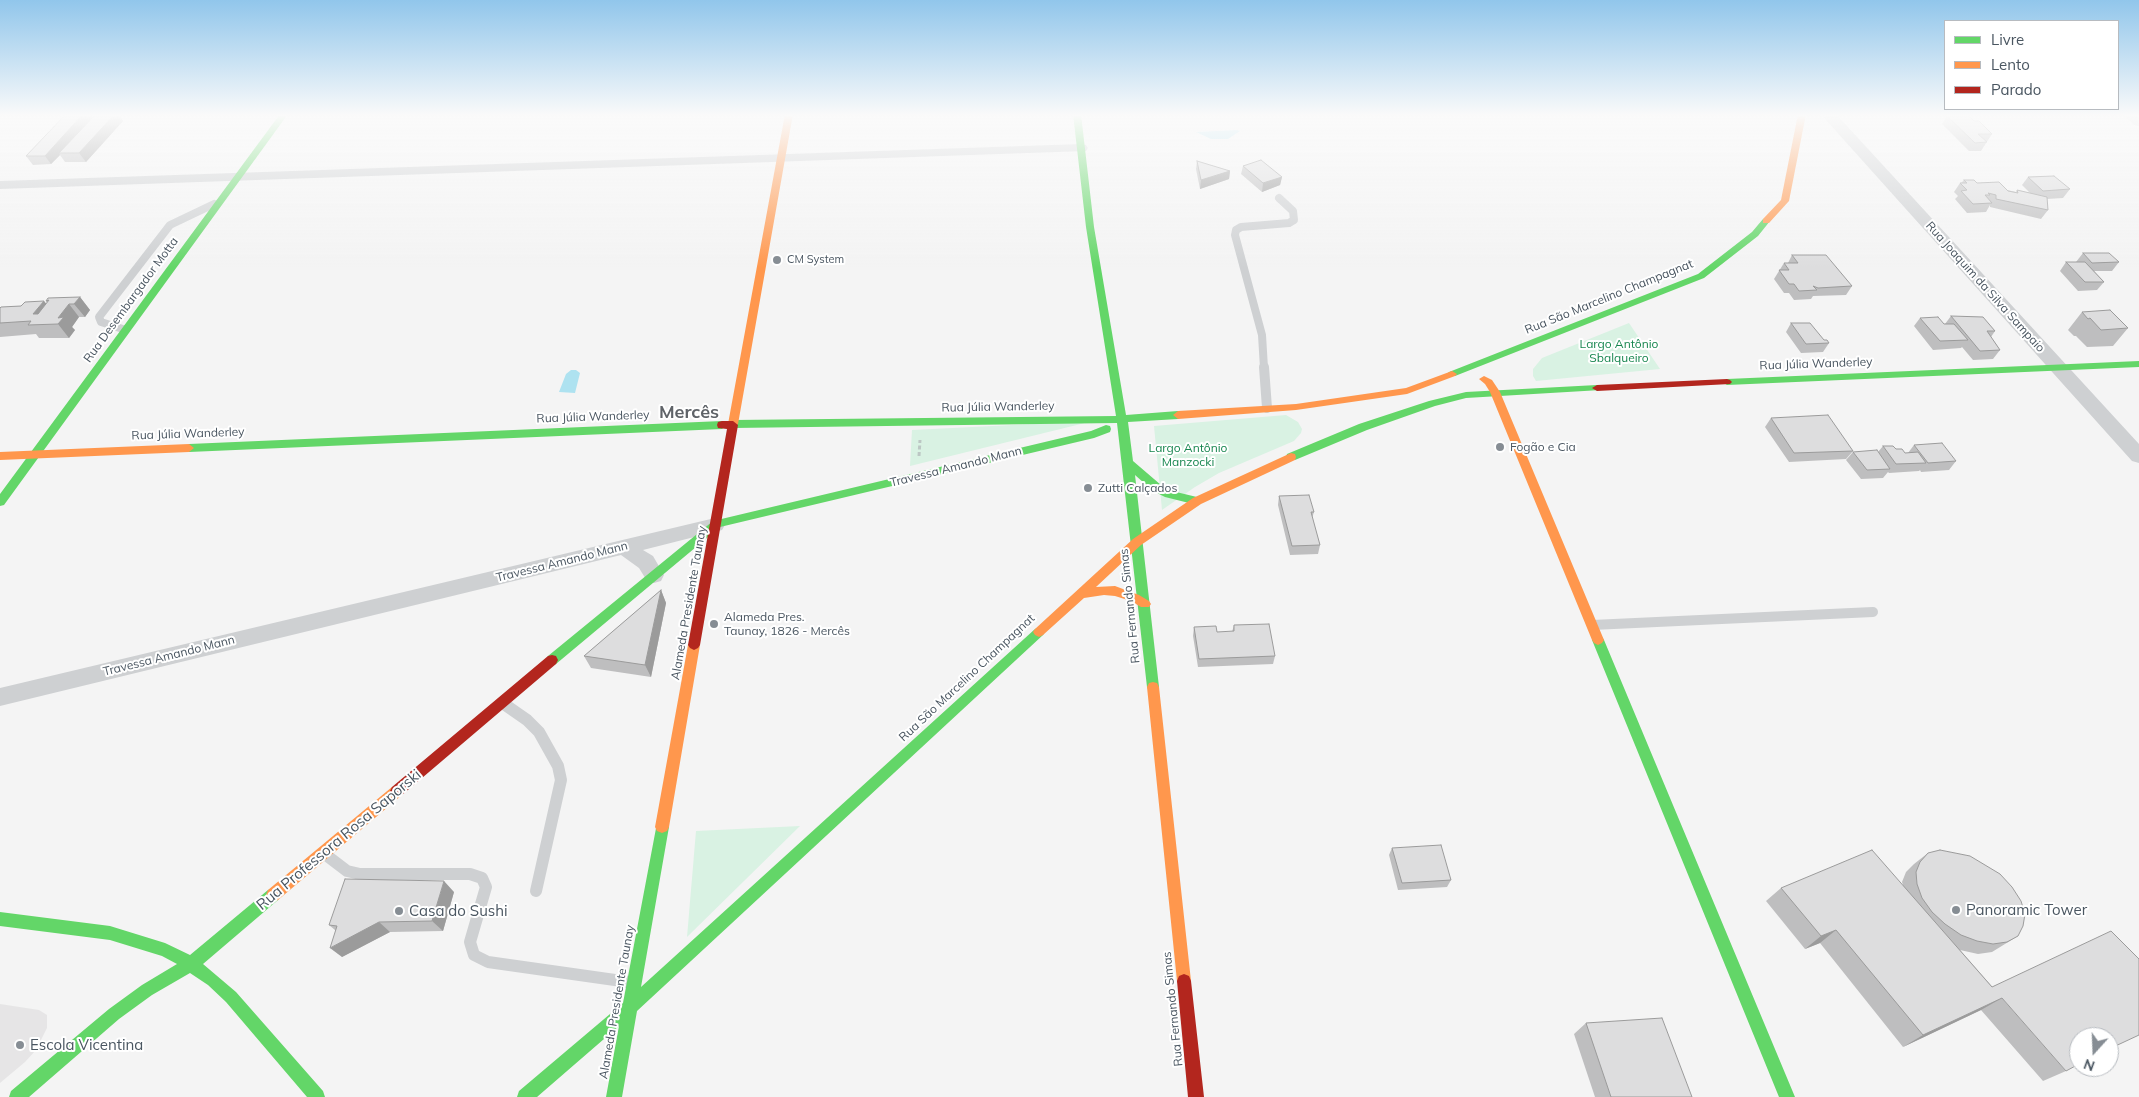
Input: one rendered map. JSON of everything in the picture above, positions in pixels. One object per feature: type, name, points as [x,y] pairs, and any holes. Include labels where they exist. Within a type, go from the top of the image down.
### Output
[{"type":"main road","name":"Rua Desembargador Motta","points":[[0,502],[246,165]]},
{"type":"main road","name":"Alameda Presidente Taunay","points":[[614,1097],[780,165]]},
{"type":"main road","name":"Rua Fernando Simas","points":[[1083,165],[1090,227],[1128,463],[1196,1097]]},
{"type":"main road","name":"Rua São Marcelino Champagnat","points":[[1366,397],[1407,391],[1461,371],[1515,356],[1700,276],[1755,234],[1785,201],[1792,165]]},
{"type":"main road","name":"Rua Júlia Wanderley","points":[[1495,392],[2139,364]]},
{"type":"main road","points":[[1461,371],[1477,375],[1489,382],[1495,392],[1787,1097]]},
{"type":"main road","points":[[1525,380],[1538,390]]},
{"type":"main road","name":"Rua São Marcelino Champagnat","points":[[526,1097],[630,1007],[1137,542],[1197,501],[1290,457],[1363,427],[1424,406],[1466,395],[1495,392]]},
{"type":"main road","name":"Rua Júlia Wanderley","points":[[0,456],[734,425],[1122,420],[1296,407],[1366,397]]},
{"type":"main road","points":[[1296,407],[1312,414]]},
{"type":"main road","name":"Travessa Amando Mann","points":[[717,524],[1094,434],[1122,420]]},
{"type":"main road","points":[[1290,457],[1308,438]]},
{"type":"main road","points":[[1128,463],[1157,488],[1168,494],[1197,501]]},
{"type":"main road","name":"Rua Professora Rosa Saporski","points":[[17,1097],[114,1014],[147,990],[191,964],[717,524]]},
{"type":"main road","points":[[1079,594],[1104,590],[1115,591],[1135,598],[1144,604]]},
{"type":"main road","points":[[0,919],[118,936],[165,950],[191,964],[213,980],[230,997],[317,1097]]},
{"type":"street","points":[[0,185],[564,165]]},
{"type":"street","name":"Rua Joaquim da Silva Sampaio","points":[[1877,165],[2139,456]]},
{"type":"street","name":"Travessa Amando Mann","points":[[0,697],[717,524]]},
{"type":"street","points":[[624,547],[646,562],[654,575]]},
{"type":"lane","points":[[1267,408],[1262,334],[1235,235],[1236,230],[1241,227],[1288,223],[1294,220],[1293,211],[1279,198]]},
{"type":"lane","points":[[126,330],[101,322],[99,317],[170,225],[219,202]]},
{"type":"lane","points":[[1591,624],[1873,612]]},
{"type":"lane","points":[[502,702],[528,720],[540,732],[558,766],[561,780],[536,891]]},
{"type":"lane","points":[[324,853],[348,871],[360,874],[470,874],[482,878],[486,887],[470,942],[474,955],[488,962],[635,982]]},
{"type":"path","points":[[918,476],[921,422]]},
{"type":"shaded area","name":"Escola Vicentina","points":[[0,1004],[39,1010],[47,1015],[47,1028],[36,1050],[0,1083]]},
{"type":"green space","name":"Largo Antônio Sbalqueiro","points":[[1629,323],[1660,369],[1536,381],[1533,376],[1533,369],[1542,358]]},
{"type":"green space","name":"Largo Antônio Manzocki","points":[[1286,415],[1298,422],[1302,429],[1294,441],[1219,473],[1162,510],[1154,426]]},
{"type":"green space","points":[[1093,421],[910,466],[912,430]]},
{"type":"green space","points":[[800,826],[687,937],[696,831]]},
{"type":"water","points":[[571,370],[576,370],[580,373],[575,393],[559,392],[566,374]]},
{"type":"building","points":[[1198,165],[1211,165],[1230,171],[1201,180]]},
{"type":"building","points":[[1267,165],[1282,177],[1263,183],[1243,166]]},
{"type":"building","points":[[2054,176],[2070,189],[2043,191],[2028,177]]},
{"type":"building","points":[[1964,180],[1974,180],[1977,183],[1999,182],[2008,191],[2018,193],[2017,190],[2047,197],[2048,210],[1996,199],[1996,195],[1988,193],[1990,195],[1985,195],[1992,203],[1973,204],[1961,191],[1967,190],[1960,183],[1967,183]]},
{"type":"building","points":[[2083,253],[2109,253],[2119,262],[2092,263]]},
{"type":"building","points":[[1792,255],[1826,255],[1852,286],[1818,288],[1813,286],[1817,290],[1799,291],[1794,284],[1789,284],[1779,270],[1789,270],[1784,263],[1798,263]]},
{"type":"building","points":[[2066,262],[2085,262],[2104,282],[2085,282]]},
{"type":"building","points":[[80,297],[74,304],[69,304],[58,318],[64,317],[58,324],[28,325],[31,321],[0,323],[1,307],[21,306],[25,302],[44,301],[33,314],[38,314],[49,300],[46,301],[48,298]]},
{"type":"building","points":[[2110,310],[2128,328],[2101,330],[2082,312]]},
{"type":"building","points":[[1951,316],[1983,317],[1995,331],[1987,331],[2000,350],[1980,351]]},
{"type":"building","points":[[1938,317],[1944,324],[1954,324],[1968,340],[1940,341],[1920,318]]},
{"type":"building","points":[[1791,323],[1810,323],[1824,340],[1827,340],[1829,343],[1806,344]]},
{"type":"building","points":[[1828,415],[1853,451],[1794,453],[1771,418]]},
{"type":"building","points":[[1942,443],[1956,461],[1928,463],[1914,445]]},
{"type":"building","points":[[1883,446],[1893,446],[1896,449],[1902,449],[1905,453],[1918,452],[1926,463],[1896,464]]},
{"type":"building","points":[[1877,450],[1890,469],[1867,470],[1853,452]]},
{"type":"building","points":[[1309,495],[1314,512],[1311,512],[1320,545],[1292,546],[1279,496]]},
{"type":"building","points":[[661,590],[645,665],[584,656]]},
{"type":"building","points":[[1269,624],[1275,656],[1199,659],[1194,627],[1216,626],[1217,632],[1234,631],[1234,625]]},
{"type":"building","points":[[1441,845],[1451,880],[1402,883],[1392,848]]},
{"type":"building","points":[[1872,850],[1992,987],[2111,931],[2139,959],[2139,1035],[2119,1044],[2119,1027],[2069,1027],[2069,1069],[2066,1071],[2002,998],[1923,1035],[1836,930],[1821,936],[1781,888]]},
{"type":"building","name":"Panoramic Tower","points":[[1940,850],[1970,856],[2000,874],[2012,887],[2021,901],[2025,914],[2023,926],[2018,936],[2007,942],[1993,944],[1977,941],[1961,935],[1932,912],[1922,898],[1917,884],[1916,872],[1920,862],[1928,853]]},
{"type":"building","name":"Casa do Sushi","points":[[345,879],[444,881],[432,921],[379,922],[330,948],[337,926],[329,925]]},
{"type":"building","points":[[1662,1018],[1692,1097],[1611,1097],[1586,1023]]},
{"type":"traffic: fast","points":[[0,502],[247,165]]},
{"type":"traffic: fast","points":[[1083,165],[1090,227],[1122,419],[1153,687]]},
{"type":"traffic: fast","points":[[1452,374],[1701,276],[1755,234],[1766,221]]},
{"type":"traffic: fast","points":[[1727,382],[2139,364]]},
{"type":"traffic: fast","points":[[1291,457],[1363,427],[1433,403],[1466,395],[1597,388]]},
{"type":"traffic: fast","points":[[733,424],[1122,419],[1178,415]]},
{"type":"traffic: fast","points":[[189,448],[722,425]]},
{"type":"traffic: fast","points":[[552,660],[717,524],[1094,434],[1106,429]]},
{"type":"traffic: fast","points":[[1128,463],[1157,488],[1169,494],[1197,501]]},
{"type":"traffic: fast","points":[[525,1097],[630,1007],[1039,632]]},
{"type":"traffic: fast","points":[[1598,640],[1787,1097]]},
{"type":"traffic: fast","points":[[614,1097],[662,827]]},
{"type":"traffic: fast","points":[[17,1097],[114,1014],[147,990],[191,964],[273,895]]},
{"type":"traffic: fast","points":[[0,919],[110,933],[165,950],[191,964],[213,980],[231,997],[317,1097]]},
{"type":"traffic: slow","points":[[733,424],[780,165]]},
{"type":"traffic: slow","points":[[1766,221],[1785,201],[1792,165]]},
{"type":"traffic: slow","points":[[1178,415],[1296,407],[1407,391],[1452,374]]},
{"type":"traffic: slow","points":[[1484,379],[1489,382],[1495,392],[1598,640]]},
{"type":"traffic: slow","points":[[0,456],[189,448]]},
{"type":"traffic: slow","points":[[1039,632],[1137,542],[1197,501],[1291,457]]},
{"type":"traffic: slow","points":[[1079,594],[1104,590],[1115,591],[1135,598],[1145,604]]},
{"type":"traffic: slow","points":[[662,827],[694,645]]},
{"type":"traffic: slow","points":[[1153,687],[1184,981]]},
{"type":"traffic: slow","points":[[273,895],[397,791]]},
{"type":"traffic: jam","points":[[1597,388],[1727,382]]},
{"type":"traffic: jam","points":[[694,645],[733,425],[722,425]]},
{"type":"traffic: jam","points":[[397,791],[552,660]]},
{"type":"traffic: jam","points":[[1184,981],[1196,1097]]},
{"type":"place","name":"CM System","points":[[777,260]]},
{"type":"place","name":"Fogão e Cia","points":[[1500,447]]},
{"type":"place","name":"Zutti Calçados","points":[[1088,488]]},
{"type":"place","name":"Alameda Pres. Taunay, 1826 - Mercês","points":[[714,624]]},
{"type":"place","name":"Panoramic Tower","points":[[1956,910]]},
{"type":"place","name":"Casa do Sushi","points":[[399,911]]},
{"type":"place","name":"Escola Vicentina","points":[[20,1045]]},
{"type":"district","name":"Mercês","points":[[689,413]]}]
